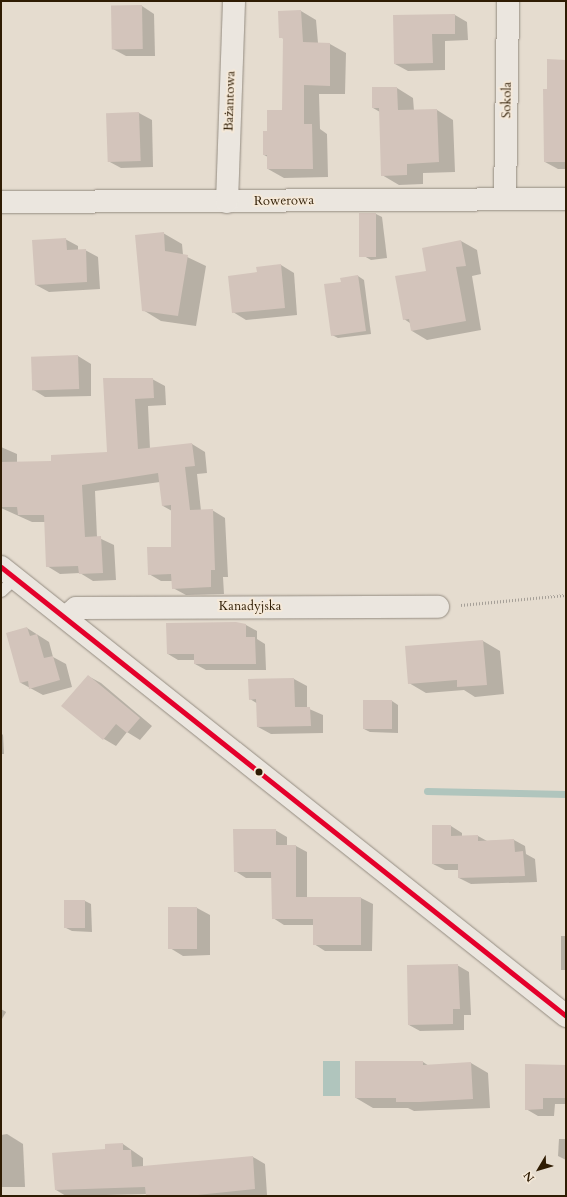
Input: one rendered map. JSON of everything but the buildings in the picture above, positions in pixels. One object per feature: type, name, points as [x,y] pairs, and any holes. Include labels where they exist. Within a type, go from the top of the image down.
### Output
[{"type":"street","name":"Bażantowa","points":[[227,202],[234,1]]},
{"type":"street","name":"Sokola","points":[[505,199],[508,1]]},
{"type":"street","name":"Rowerowa","points":[[1,202],[566,199]]},
{"type":"street","points":[[6,579],[65,617],[566,1016]]},
{"type":"street","name":"Kanadyjska","points":[[65,617],[76,608],[438,607]]},
{"type":"path","points":[[438,607],[566,595]]},
{"type":"shaded area","points":[[323,1061],[340,1061],[340,1096],[323,1096]]},
{"type":"waterway","points":[[427,791],[566,794]]},
{"type":"transit line","points":[[1,567],[566,1016]]}]
